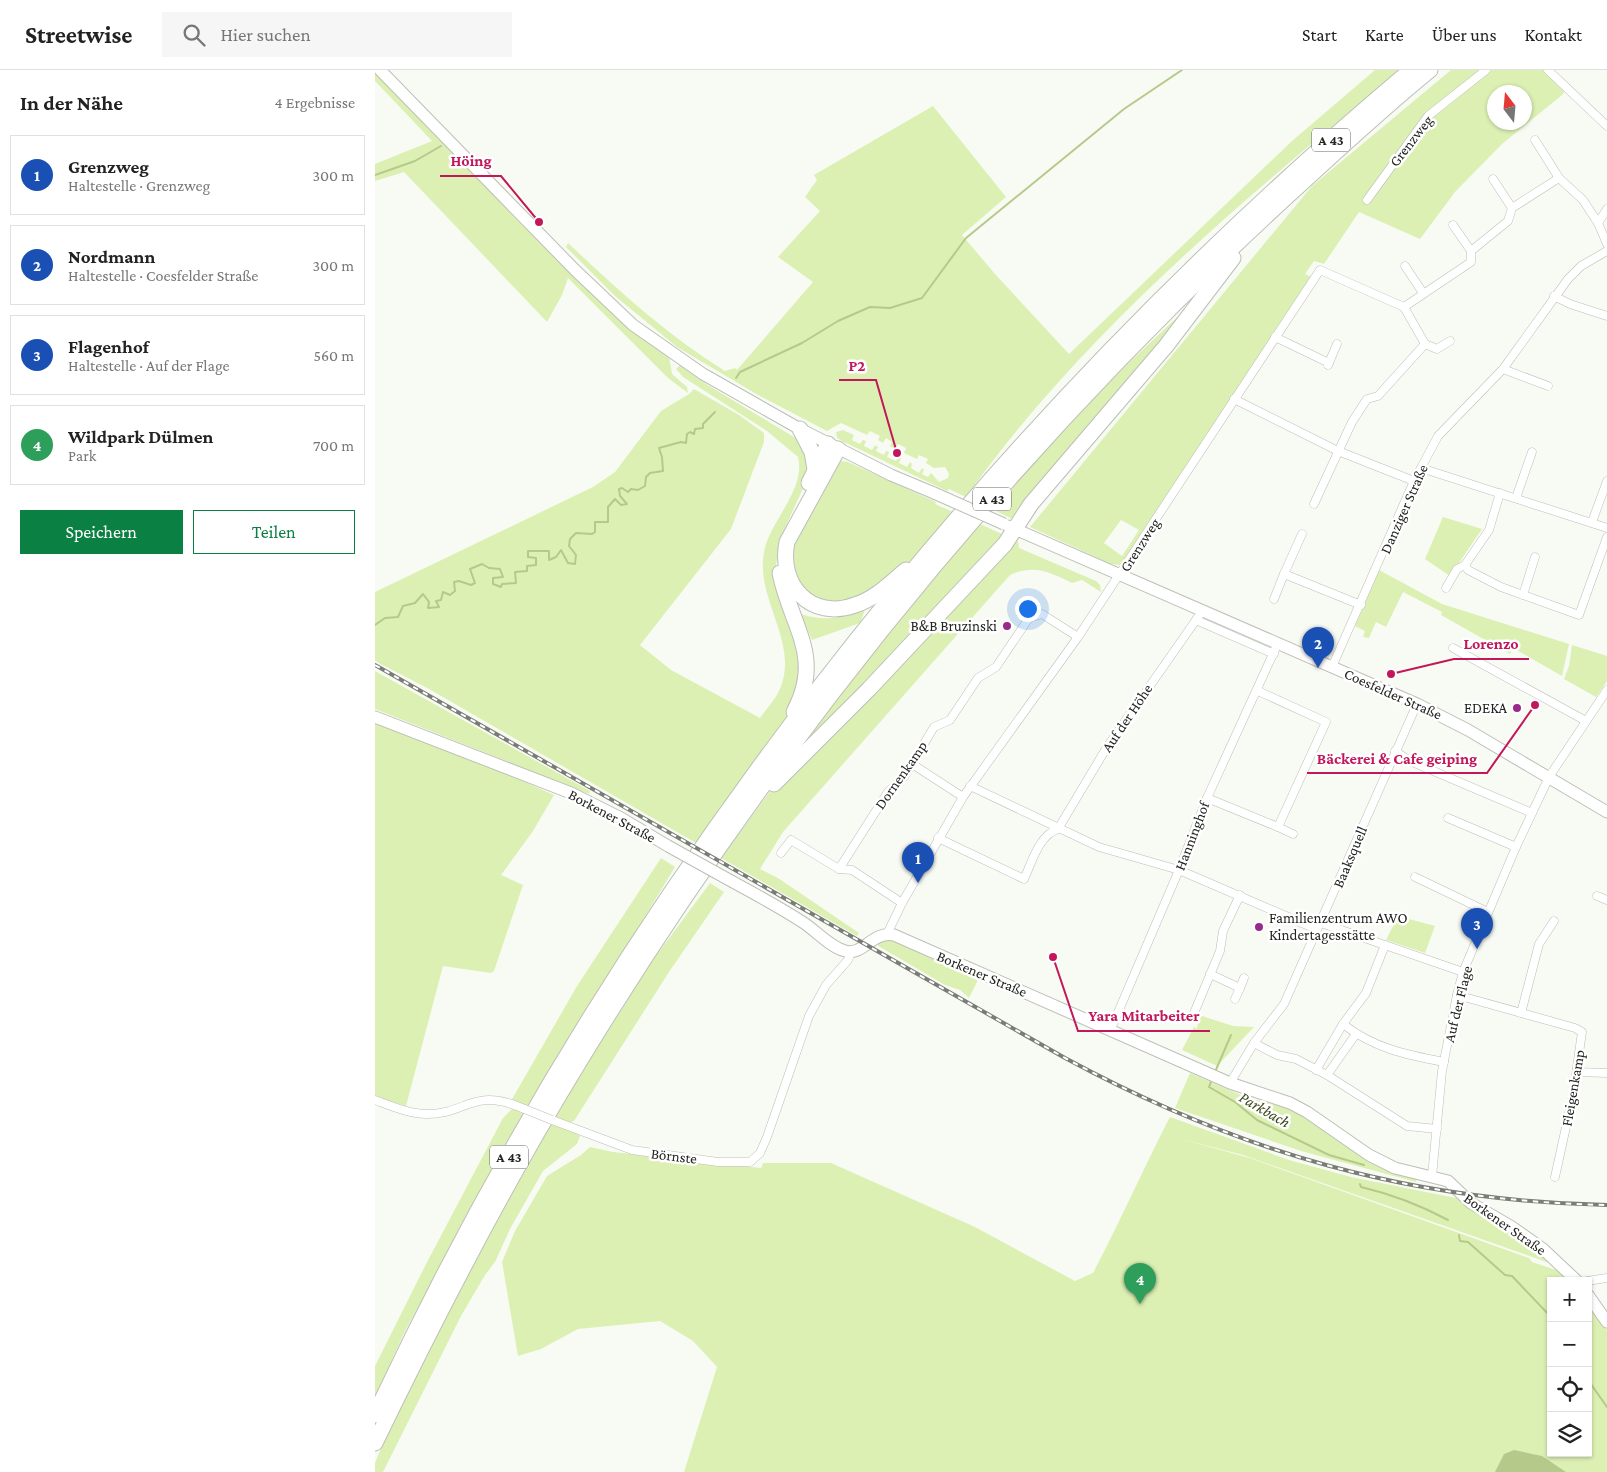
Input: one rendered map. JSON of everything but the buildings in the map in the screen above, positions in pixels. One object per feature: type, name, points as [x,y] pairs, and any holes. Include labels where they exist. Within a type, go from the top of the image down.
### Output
[{"type":"highway","name":"A 43","points":[[375,1415],[458,1250],[556,1076],[704,843],[855,644],[953,522],[1061,401],[1150,311],[1286,180],[1411,70]]},
{"type":"highway","name":"A 43","points":[[375,1443],[468,1256],[536,1134],[609,1012],[732,828],[810,721],[890,619],[1015,472],[1161,316],[1284,199],[1430,70]]},
{"type":"highway","points":[[732,828],[756,806],[781,775],[869,689],[1005,544],[1010,526],[1019,519],[1165,346],[1235,256],[1284,199]]},
{"type":"highway","points":[[799,429],[813,452],[815,470]]},
{"type":"highway","points":[[833,446],[787,542],[784,556],[789,579],[797,592],[809,602],[831,609],[855,606],[867,600],[907,569],[953,522]]},
{"type":"highway","points":[[769,757],[795,710],[805,687],[808,662],[803,637],[785,592],[779,569],[779,555],[784,538],[815,470],[833,446]]},
{"type":"street","name":"Coesfelder Straße","points":[[380,70],[575,270],[633,324],[703,374],[799,429],[934,493],[1120,575],[1199,615],[1276,648],[1332,666],[1417,704],[1468,730],[1607,812]]},
{"type":"street","name":"Grenzweg","points":[[1367,200],[1428,116],[1486,70]]},
{"type":"street","points":[[1548,70],[1607,126]]},
{"type":"street","points":[[1535,140],[1559,178],[1583,200],[1598,223],[1607,244]]},
{"type":"street","points":[[1471,251],[1508,221],[1512,208],[1559,178]]},
{"type":"street","points":[[1493,179],[1512,208]]},
{"type":"street","points":[[1598,223],[1607,210]]},
{"type":"street","points":[[1450,341],[1437,348],[1425,344],[1404,308],[1423,293],[1471,262],[1471,251],[1453,225]]},
{"type":"street","name":"Danziger Straße","points":[[1332,666],[1361,606],[1414,481],[1438,436],[1503,369],[1554,296],[1581,266],[1607,251]]},
{"type":"street","points":[[1405,266],[1423,293]]},
{"type":"street","name":"Grenzweg","points":[[887,934],[938,838],[963,797],[1078,637],[1120,575],[1320,270],[1404,308]]},
{"type":"street","points":[[1554,296],[1570,304],[1607,316]]},
{"type":"street","points":[[1275,337],[1329,364],[1337,344]]},
{"type":"street","points":[[1314,504],[1352,422],[1367,399],[1378,396],[1425,344]]},
{"type":"street","points":[[1503,369],[1548,386]]},
{"type":"street","points":[[1234,399],[1338,451],[1414,481]]},
{"type":"street","points":[[1516,498],[1532,452]]},
{"type":"street","points":[[1421,468],[1607,528]]},
{"type":"street","points":[[1592,522],[1606,486]]},
{"type":"street","points":[[1446,588],[1457,569],[1465,565],[1489,530],[1500,493]]},
{"type":"street","points":[[1274,599],[1302,534]]},
{"type":"street","points":[[1465,565],[1468,570],[1501,587],[1579,615],[1607,537]]},
{"type":"street","points":[[1523,595],[1535,557]]},
{"type":"street","points":[[1284,574],[1361,606]]},
{"type":"street","name":"Dornenkamp","points":[[839,869],[888,792],[904,777],[934,727],[950,720],[978,678],[996,668],[1029,618],[1042,614],[1078,637]]},
{"type":"street","name":"Auf der Höhe","points":[[938,838],[1024,879],[1044,838],[1049,832],[1058,829],[1107,747],[1199,615]]},
{"type":"street","name":"Hanninghof","points":[[1110,1031],[1179,870],[1207,798],[1276,648]]},
{"type":"street","points":[[1453,648],[1586,721]]},
{"type":"street","name":"Auf der Flage","points":[[1432,1176],[1444,1062],[1463,972],[1516,847],[1549,777],[1607,690]]},
{"type":"street","points":[[1257,691],[1326,722],[1278,827]]},
{"type":"street","name":"Baaksquell","points":[[1230,1084],[1254,1043],[1284,1004],[1417,704]]},
{"type":"street","name":"Borkener Straße","points":[[375,717],[571,793],[613,814],[733,882],[803,923],[839,949],[851,952]]},
{"type":"street","points":[[1395,751],[1411,761],[1532,813]]},
{"type":"street","points":[[912,764],[963,797]]},
{"type":"street","points":[[971,786],[1099,847],[1179,870],[1309,926],[1321,923],[1463,972]]},
{"type":"street","points":[[1207,798],[1293,834]]},
{"type":"street","points":[[1448,818],[1516,847]]},
{"type":"street","points":[[781,853],[791,840],[839,869],[852,870],[902,903]]},
{"type":"street","points":[[1415,877],[1488,912]]},
{"type":"street","points":[[1194,1013],[1220,951],[1223,931],[1240,895]]},
{"type":"street","points":[[1597,896],[1607,900]]},
{"type":"street","points":[[1521,1013],[1539,944],[1554,921]]},
{"type":"street","points":[[851,952],[860,949],[872,939],[887,934]]},
{"type":"street","name":"Borkener Straße","points":[[887,934],[1230,1084],[1297,1106],[1369,1155],[1395,1168],[1448,1181],[1471,1203],[1512,1227],[1543,1249],[1573,1277]]},
{"type":"street","points":[[1316,1070],[1343,1024],[1366,993],[1385,945]]},
{"type":"street","name":"Börnste","points":[[375,1100],[426,1114],[448,1112],[482,1100],[501,1100],[632,1150],[719,1162],[750,1162],[760,1153],[767,1136],[809,1016],[826,985],[848,960],[851,952]]},
{"type":"street","points":[[1210,974],[1240,988]]},
{"type":"street","points":[[1235,999],[1245,978]]},
{"type":"street","name":"Fleigenkamp","points":[[1457,995],[1580,1030],[1577,1072],[1555,1177]]},
{"type":"street","points":[[1343,1024],[1356,1034],[1395,1053],[1444,1062]]},
{"type":"street","points":[[1327,1076],[1356,1034]]},
{"type":"street","points":[[1254,1043],[1277,1055],[1296,1059],[1407,1126],[1437,1129]]},
{"type":"street","points":[[1577,1072],[1607,1073]]},
{"type":"street","points":[[1592,1280],[1607,1278]]},
{"type":"street","points":[[1592,1301],[1607,1322]]},
{"type":"shaded area","points":[[1375,70],[1400,70],[1226,218],[1114,323],[1062,378],[1012,436],[966,497],[949,489],[947,491],[844,442],[837,438],[836,432],[843,430],[854,435],[852,440],[860,444],[863,440],[866,441],[864,446],[872,450],[875,445],[878,447],[876,451],[884,455],[886,451],[889,452],[887,457],[896,461],[898,457],[901,458],[899,463],[907,467],[910,462],[912,464],[911,468],[919,473],[922,468],[924,470],[922,474],[928,477],[931,473],[939,482],[948,478],[949,474],[945,467],[934,468],[926,463],[928,459],[919,455],[917,459],[904,453],[906,448],[898,444],[895,449],[890,446],[892,442],[886,438],[883,443],[878,440],[880,436],[870,431],[867,435],[841,423],[827,431],[758,395],[677,347],[615,296],[566,247],[568,243],[624,295],[683,342],[725,371],[735,368],[737,370],[813,282],[778,257],[820,211],[805,197],[817,180],[814,175],[933,106],[1006,197],[962,235],[995,274],[1069,354],[1292,141]]},
{"type":"shaded area","points":[[1451,70],[1548,70],[1567,88],[1562,95],[1532,120],[1532,85],[1487,85],[1487,130],[1519,130],[1502,144],[1455,192],[1420,239],[1359,212],[1324,264],[1314,261],[1305,274],[1314,278],[1128,562],[1124,559],[1120,565],[1111,564],[1030,527],[1312,186]],"holes":[[[1121,520],[1139,530],[1122,556],[1104,543]]]},
{"type":"shaded area","points":[[375,71],[669,356],[672,374],[687,387],[688,393],[668,378],[568,278],[562,295],[547,322],[404,172],[375,181],[375,164],[432,141],[375,81]]},
{"type":"shaded area","points":[[1188,307],[1110,405],[1012,519],[992,509],[1102,388]]},
{"type":"shaded area","points":[[680,365],[706,384],[799,440],[805,446],[810,473],[780,539],[776,566],[780,588],[804,663],[792,710],[696,843],[429,689],[375,661],[375,592],[593,487],[615,472],[661,411],[694,389],[739,415],[764,433],[764,442],[731,529],[640,645],[671,670],[760,718],[779,690],[785,669],[781,636],[765,586],[764,552],[773,528],[797,481],[798,457],[767,431],[683,377],[676,369]]},
{"type":"shaded area","points":[[837,462],[848,462],[936,502],[935,504],[953,512],[916,555],[882,587],[838,606],[799,590],[786,556]]},
{"type":"shaded area","points":[[1443,517],[1482,529],[1450,576],[1425,559]]},
{"type":"shaded area","points":[[980,524],[1004,535],[1002,539],[789,762],[889,632]]},
{"type":"shaded area","points":[[1018,541],[1019,548],[1096,581],[1100,585],[1101,592],[1082,580],[1072,583],[1042,571],[1027,570],[1010,575],[783,832],[760,869],[778,878],[859,933],[857,936],[721,858],[774,786],[1014,542]]},
{"type":"shaded area","points":[[1379,570],[1442,604],[1569,644],[1562,676],[1513,648],[1510,654],[1441,615],[1442,612],[1403,592],[1386,627],[1376,622],[1369,638],[1363,637],[1365,631],[1355,626]]},
{"type":"shaded area","points":[[865,610],[860,623],[812,640],[801,614],[818,618],[833,618]]},
{"type":"shaded area","points":[[1572,645],[1607,656],[1607,681],[1596,697],[1564,679],[1569,666]]},
{"type":"shaded area","points":[[375,671],[590,791],[589,794],[375,709]]},
{"type":"shaded area","points":[[375,721],[485,764],[554,795],[533,831],[501,875],[523,885],[494,971],[491,973],[443,966],[406,1106],[375,1097]]},
{"type":"shaded area","points":[[661,858],[675,867],[529,1108],[511,1101],[577,986]]},
{"type":"shaded area","points":[[710,883],[724,892],[669,972],[574,1121],[569,1123],[554,1117],[650,964]]},
{"type":"shaded area","points":[[1398,916],[1435,926],[1425,953],[1386,940]]},
{"type":"shaded area","points":[[889,939],[978,980],[969,998],[960,990],[945,985],[875,944]]},
{"type":"shaded area","points":[[1199,1015],[1233,1026],[1254,1027],[1217,1066],[1182,1050],[1194,1027],[1197,1029]]},
{"type":"shaded area","points":[[1190,1073],[1248,1098],[1276,1104],[1297,1112],[1417,1178],[1416,1182],[1301,1151],[1175,1108]]},
{"type":"shaded area","points":[[512,1109],[525,1114],[405,1331],[375,1397],[375,1366],[503,1118]]},
{"type":"shaded area","points":[[1170,1117],[1289,1160],[1351,1177],[1461,1199],[1514,1232],[1552,1264],[1243,1155],[1177,1138],[1250,1158],[1529,1258],[1532,1262],[1559,1271],[1565,1277],[1547,1277],[1547,1457],[1592,1457],[1592,1308],[1607,1330],[1607,1472],[684,1472],[717,1367],[693,1341],[660,1321],[578,1329],[541,1349],[518,1356],[502,1262],[515,1231],[547,1176],[581,1155],[590,1147],[613,1152],[761,1168],[763,1163],[831,1163],[975,1227],[1075,1281],[1093,1273]]},
{"type":"shaded area","points":[[552,1123],[573,1131],[580,1136],[577,1144],[543,1171],[510,1229],[495,1262],[485,1275],[461,1316],[383,1472],[375,1472],[375,1463],[384,1441],[472,1265]]},
{"type":"shaded area","points":[[1514,1450],[1542,1456],[1566,1472],[1495,1472],[1504,1454]]},
{"type":"waterway","points":[[736,378],[740,372],[802,343],[838,321],[870,307],[890,308],[922,298],[966,238],[1124,109],[1182,70]]},
{"type":"waterway","points":[[375,175],[415,161],[441,146]]},
{"type":"waterway","points":[[375,625],[385,618],[398,617],[403,606],[415,603],[423,594],[429,602],[428,608],[439,607],[436,601],[441,600],[443,592],[450,595],[455,591],[454,582],[459,581],[471,585],[475,583],[470,569],[482,564],[489,568],[500,569],[503,577],[493,578],[493,584],[501,587],[502,584],[516,583],[515,572],[527,571],[527,566],[536,565],[536,558],[528,557],[528,551],[549,551],[549,560],[556,557],[561,550],[568,563],[575,564],[576,555],[569,546],[570,539],[576,533],[592,534],[595,532],[595,522],[608,522],[608,507],[615,499],[621,505],[627,504],[620,496],[619,489],[622,488],[628,492],[631,489],[638,490],[645,486],[646,477],[650,473],[663,471],[659,448],[681,442],[686,443],[687,434],[690,432],[694,434],[695,429],[703,428],[703,424],[715,412]]},
{"type":"waterway","name":"Parkbach","points":[[1215,1072],[1231,1035]]},
{"type":"waterway","name":"Parkbach","points":[[1212,1079],[1209,1087],[1235,1102],[1257,1120],[1329,1155],[1364,1165]]},
{"type":"waterway","points":[[1360,1184],[1361,1187],[1405,1200],[1448,1220]]},
{"type":"waterway","name":"Parkbach","points":[[1459,1235],[1460,1241],[1468,1242],[1505,1275],[1512,1276],[1547,1313]]},
{"type":"waterway","name":"Parkbach","points":[[1592,1386],[1607,1407]]},
{"type":"railway","points":[[375,665],[1065,1058],[1130,1091],[1195,1120],[1261,1145],[1327,1165],[1394,1182],[1463,1194],[1534,1201],[1607,1205]]},
{"type":"place","name":"Höing","points":[[539,222]]},
{"type":"place","name":"P2","points":[[897,453]]},
{"type":"place","name":"B&B Bruzinski","points":[[1007,626]]},
{"type":"place","name":"Nordmann","points":[[1318,668]]},
{"type":"place","name":"Lorenzo","points":[[1391,674]]},
{"type":"place","name":"Bäckerei & Cafe geiping","points":[[1535,705]]},
{"type":"place","name":"EDEKA","points":[[1517,708]]},
{"type":"place","name":"Grenzweg","points":[[918,883]]},
{"type":"place","name":"Familienzentrum AWO Kindertagesstätte","points":[[1259,927]]},
{"type":"place","name":"Flagenhof","points":[[1477,949]]},
{"type":"place","name":"Yara Mitarbeiter","points":[[1053,957]]},
{"type":"place","name":"Wildpark Dülmen","points":[[1140,1304]]}]
